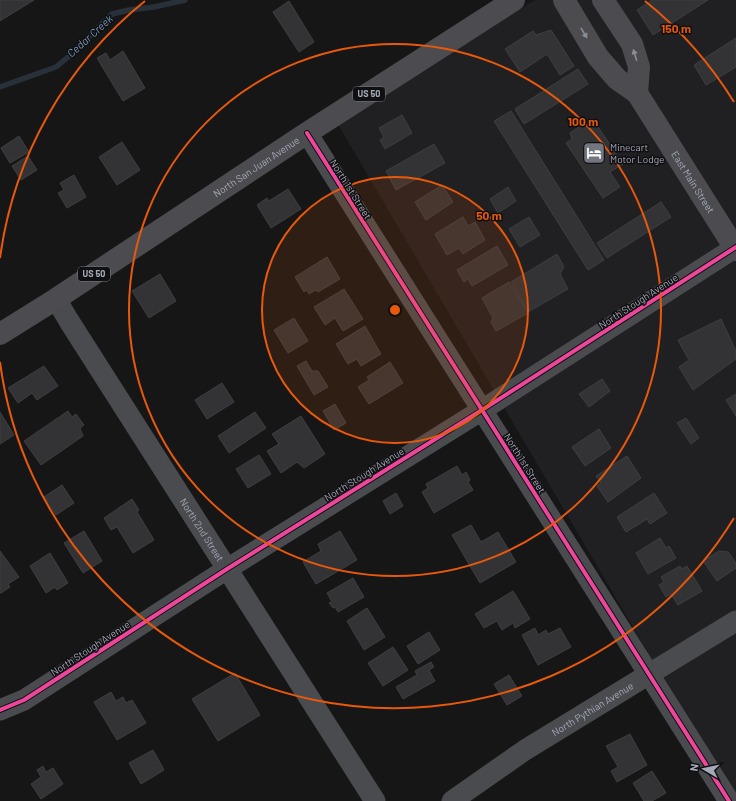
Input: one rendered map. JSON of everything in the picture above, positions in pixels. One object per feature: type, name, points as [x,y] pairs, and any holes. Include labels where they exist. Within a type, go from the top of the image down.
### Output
[{"type":"main road","name":"North San Juan Avenue","points":[[0,334],[56,299],[307,133],[514,0]]},
{"type":"main road","name":"East Main Street","points":[[564,0],[598,57],[617,80],[637,93],[736,249]]},
{"type":"main road","points":[[603,0],[632,44],[639,67],[637,93]]},
{"type":"street","name":"North 1st Street","points":[[307,133],[729,801]]},
{"type":"street","name":"North Stough Avenue","points":[[0,710],[24,700],[227,569],[736,249]]},
{"type":"street","name":"North 2nd Street","points":[[56,299],[68,321],[375,801]]},
{"type":"street","name":"North Pythian Avenue","points":[[452,801],[525,750],[736,621]]},
{"type":"shaded area","points":[[535,0],[736,0],[736,801],[333,116]]},
{"type":"building","points":[[0,0],[34,0],[0,21]]},
{"type":"building","points":[[652,0],[708,0],[653,35],[637,10]]},
{"type":"building","points":[[289,1],[314,42],[299,52],[273,12]]},
{"type":"building","points":[[551,30],[574,66],[560,75],[547,54],[520,72],[505,49],[533,31],[536,35]]},
{"type":"building","points":[[736,38],[736,67],[706,85],[694,65]]},
{"type":"building","points":[[123,51],[145,88],[123,101],[97,58],[106,53],[110,60]]},
{"type":"building","points":[[578,69],[588,84],[524,124],[515,109]]},
{"type":"building","points":[[511,111],[604,260],[588,270],[494,121]]},
{"type":"building","points":[[402,115],[412,133],[385,149],[380,140],[384,137],[379,128]]},
{"type":"building","name":"Minecart Motor Lodge","points":[[592,118],[623,164],[610,172],[620,187],[603,198],[566,143],[572,139],[570,133]]},
{"type":"building","points":[[19,136],[29,152],[10,163],[1,148]]},
{"type":"building","points":[[122,142],[140,170],[117,185],[99,157]]},
{"type":"building","points":[[434,144],[445,163],[396,190],[386,171]]},
{"type":"building","points":[[28,156],[37,170],[21,180],[12,166]]},
{"type":"building","points":[[74,175],[86,197],[67,208],[58,193],[64,190],[60,183]]},
{"type":"building","points":[[442,185],[453,202],[426,220],[415,202]]},
{"type":"building","points":[[508,187],[516,201],[498,213],[490,199]]},
{"type":"building","points":[[288,189],[301,209],[271,228],[257,205],[267,198],[269,201]]},
{"type":"building","points":[[661,202],[671,217],[607,258],[597,243]]},
{"type":"building","points":[[463,217],[468,226],[475,222],[485,240],[463,254],[459,248],[447,255],[435,234]]},
{"type":"building","points":[[529,217],[540,235],[520,247],[509,229]]},
{"type":"building","points":[[497,246],[508,265],[472,286],[468,279],[464,282],[457,270]]},
{"type":"building","points":[[557,254],[564,267],[560,274],[568,289],[528,312],[511,282]]},
{"type":"building","points":[[327,257],[340,279],[318,292],[316,290],[309,294],[307,290],[304,292],[295,277]]},
{"type":"building","points":[[160,274],[176,301],[149,318],[132,291]]},
{"type":"building","points":[[509,282],[528,313],[496,331],[491,322],[493,318],[482,298]]},
{"type":"building","points":[[344,289],[363,319],[343,331],[335,318],[325,325],[314,307]]},
{"type":"building","points":[[294,318],[308,341],[288,353],[274,330]]},
{"type":"building","points":[[721,319],[736,351],[736,359],[693,390],[679,367],[689,360],[678,340]]},
{"type":"building","points":[[365,326],[381,354],[361,366],[357,359],[348,364],[336,344]]},
{"type":"building","points":[[306,361],[312,371],[318,371],[328,387],[314,395],[297,366]]},
{"type":"building","points":[[390,362],[403,383],[369,404],[358,387],[369,380],[367,377]]},
{"type":"building","points":[[44,366],[58,386],[37,400],[32,393],[18,403],[8,388]]},
{"type":"building","points":[[602,379],[610,391],[589,407],[579,394]]},
{"type":"building","points":[[222,383],[234,402],[207,419],[195,400]]},
{"type":"building","points":[[736,394],[736,416],[726,400]]},
{"type":"building","points":[[335,404],[346,423],[334,430],[323,411]]},
{"type":"building","points":[[68,411],[72,417],[76,414],[84,425],[80,428],[83,436],[41,465],[24,441]]},
{"type":"building","points":[[0,412],[14,435],[0,444]]},
{"type":"building","points":[[255,412],[266,428],[229,453],[218,436]]},
{"type":"building","points":[[301,416],[325,454],[304,468],[297,462],[281,473],[267,451],[279,444],[272,434]]},
{"type":"building","points":[[686,418],[699,438],[691,444],[677,423]]},
{"type":"building","points":[[599,429],[611,448],[585,466],[572,447]]},
{"type":"building","points":[[259,455],[271,474],[248,488],[236,469]]},
{"type":"building","points":[[627,456],[641,478],[608,502],[597,486],[601,483],[596,476]]},
{"type":"building","points":[[457,466],[462,475],[466,472],[470,480],[468,482],[473,490],[434,513],[422,492],[428,488],[426,484]]},
{"type":"building","points":[[62,485],[74,503],[56,515],[44,497]]},
{"type":"building","points":[[396,493],[403,506],[390,514],[383,501]]},
{"type":"building","points":[[654,493],[667,513],[650,524],[647,519],[626,532],[617,517]]},
{"type":"building","points":[[132,499],[139,510],[137,512],[154,540],[133,553],[117,527],[111,530],[104,518]]},
{"type":"building","points":[[471,525],[481,542],[498,532],[516,562],[480,583],[452,535]]},
{"type":"building","points":[[84,531],[102,561],[83,573],[64,543]]},
{"type":"building","points":[[340,531],[357,560],[316,584],[303,562],[321,551],[318,544]]},
{"type":"building","points":[[660,538],[666,548],[669,546],[676,558],[648,574],[636,553]]},
{"type":"building","points":[[0,551],[19,577],[8,584],[10,587],[1,593],[0,593]]},
{"type":"building","points":[[719,551],[728,552],[736,563],[736,568],[717,581],[703,561]]},
{"type":"building","points":[[50,553],[68,583],[57,590],[55,587],[46,593],[30,566]]},
{"type":"building","points":[[680,566],[682,569],[687,566],[702,591],[678,605],[671,594],[666,597],[659,585],[664,582],[661,577]]},
{"type":"building","points":[[353,578],[364,597],[338,612],[335,607],[333,608],[329,603],[332,602],[327,593]]},
{"type":"building","points":[[513,591],[530,619],[515,628],[513,623],[502,630],[497,621],[484,628],[475,614]]},
{"type":"building","points":[[367,608],[385,637],[364,650],[347,621]]},
{"type":"building","points":[[535,628],[538,635],[546,630],[548,634],[560,628],[571,647],[538,665],[522,635]]},
{"type":"building","points":[[429,632],[440,650],[418,664],[407,646]]},
{"type":"building","points":[[393,647],[408,670],[383,686],[368,663]]},
{"type":"building","points":[[431,662],[434,667],[429,670],[435,681],[403,699],[396,687],[417,675],[415,671]]},
{"type":"building","points":[[235,673],[260,715],[218,741],[192,699]]},
{"type":"building","points":[[509,675],[522,696],[507,705],[494,684]]},
{"type":"building","points":[[111,692],[116,701],[123,697],[126,703],[132,700],[146,723],[117,740],[94,702]]},
{"type":"building","points":[[630,734],[647,765],[617,782],[611,771],[618,767],[606,746]]},
{"type":"building","points":[[153,750],[164,770],[141,784],[129,763]]},
{"type":"building","points":[[43,766],[46,772],[53,768],[63,784],[41,799],[31,784],[41,777],[37,770]]},
{"type":"building","points":[[652,771],[666,793],[652,801],[644,801],[633,783]]},
{"type":"waterway","name":"Cedar Creek","points":[[0,87],[56,67],[73,53],[112,14],[185,0]]},
{"type":"cycle path","points":[[307,133],[729,801]]},
{"type":"cycle path","points":[[0,710],[24,700],[227,569],[482,410],[736,247]]},
{"type":"place","name":"Minecart Motor Lodge","points":[[594,153]]}]
